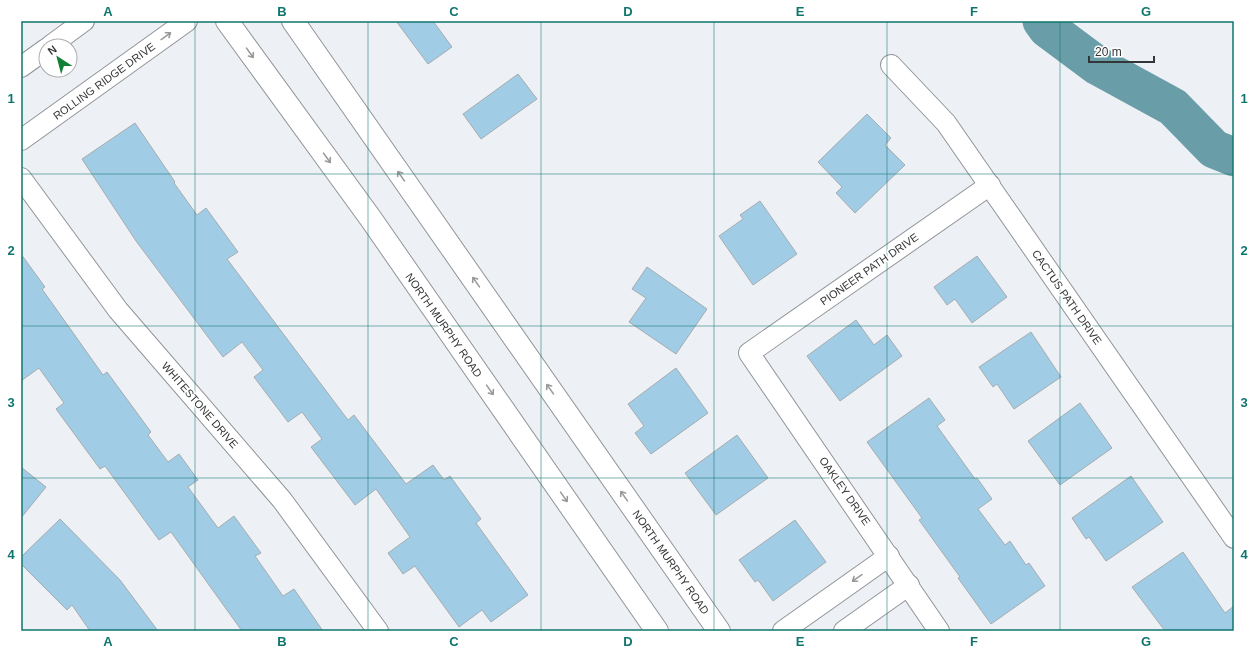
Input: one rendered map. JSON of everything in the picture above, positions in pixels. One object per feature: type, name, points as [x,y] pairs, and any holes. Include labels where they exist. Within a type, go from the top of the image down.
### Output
[{"type":"main road","name":"NORTH MURPHY ROAD","points":[[227,21],[371,219],[657,631]]},
{"type":"main road","name":"NORTH MURPHY ROAD","points":[[293,21],[719,631]]},
{"type":"street","points":[[61,38],[84,21]]},
{"type":"street","name":"ROLLING RIDGE DRIVE","points":[[21,140],[187,21]]},
{"type":"street","points":[[21,67],[38,55]]},
{"type":"street","name":"CACTUS PATH DRIVE","points":[[890,65],[946,123],[1234,538]]},
{"type":"street","name":"WHITESTONE DRIVE","points":[[21,178],[118,310],[282,500],[378,631]]},
{"type":"street","name":"PIONEER PATH DRIVE","points":[[749,353],[990,185]]},
{"type":"street","name":"OAKLEY DRIVE","points":[[749,353],[939,631]]},
{"type":"street","points":[[783,631],[889,556]]},
{"type":"street","points":[[844,631],[909,585]]},
{"type":"building","points":[[396,21],[433,21],[452,47],[428,64]]},
{"type":"building","points":[[518,74],[537,99],[481,139],[463,114]]},
{"type":"building","points":[[867,114],[891,138],[885,145],[905,165],[855,213],[836,193],[842,187],[818,162]]},
{"type":"building","points":[[135,123],[197,215],[206,208],[238,252],[227,259],[348,420],[354,415],[406,484],[433,465],[444,480],[450,476],[481,519],[476,523],[528,595],[491,622],[482,610],[459,627],[415,566],[403,574],[388,553],[410,537],[376,489],[355,505],[311,447],[322,439],[302,412],[288,422],[254,377],[263,370],[242,342],[223,357],[136,241],[82,159]]},
{"type":"building","points":[[760,201],[797,254],[753,285],[719,236],[743,219],[740,215]]},
{"type":"building","points":[[21,254],[45,287],[42,289],[103,375],[107,372],[151,432],[148,435],[168,462],[179,454],[198,480],[188,487],[218,528],[234,516],[261,553],[255,556],[283,596],[294,589],[323,631],[242,631],[171,532],[159,540],[105,466],[100,469],[56,409],[64,403],[39,368],[21,381]]},
{"type":"building","points":[[977,256],[1007,297],[972,323],[955,299],[947,305],[934,287]]},
{"type":"building","points":[[647,267],[707,309],[676,354],[629,322],[646,298],[632,289]]},
{"type":"building","points":[[856,320],[874,345],[887,335],[902,356],[840,401],[807,356]]},
{"type":"building","points":[[1031,332],[1061,377],[1014,409],[997,384],[993,387],[979,367]]},
{"type":"building","points":[[676,368],[708,413],[651,454],[635,433],[644,426],[628,404]]},
{"type":"building","points":[[929,398],[945,420],[937,426],[975,479],[977,478],[992,499],[978,509],[1005,545],[1010,541],[1026,565],[1029,563],[1045,586],[991,624],[958,578],[960,577],[919,520],[922,518],[867,442]]},
{"type":"building","points":[[1080,403],[1112,448],[1060,485],[1028,441]]},
{"type":"building","points":[[737,435],[768,478],[716,515],[685,473]]},
{"type":"building","points":[[21,467],[46,487],[21,518]]},
{"type":"building","points":[[1131,476],[1163,522],[1106,561],[1089,537],[1086,539],[1072,518]]},
{"type":"building","points":[[60,519],[120,580],[158,631],[90,631],[72,605],[67,610],[21,564],[21,557]]},
{"type":"building","points":[[795,520],[826,562],[773,601],[758,580],[755,582],[739,560]]},
{"type":"building","points":[[1183,552],[1225,613],[1234,606],[1234,631],[1165,631],[1132,587]]},
{"type":"waterway","points":[[1042,21],[1047,28],[1098,66],[1173,107],[1214,149],[1234,157]]}]
